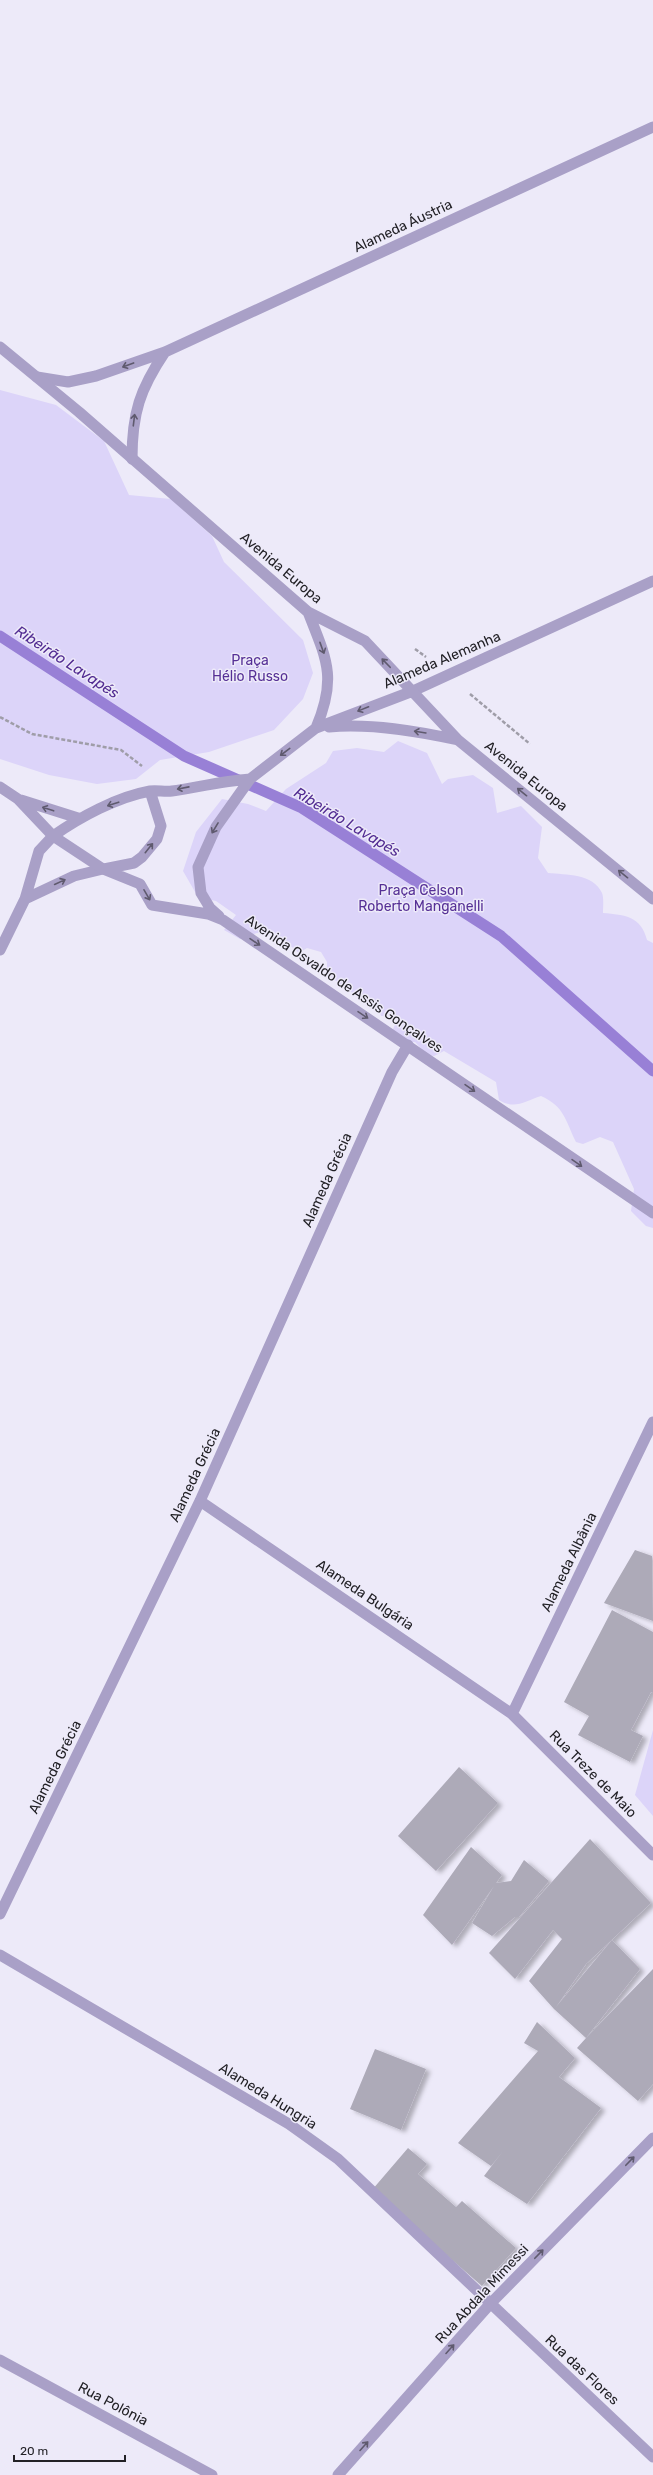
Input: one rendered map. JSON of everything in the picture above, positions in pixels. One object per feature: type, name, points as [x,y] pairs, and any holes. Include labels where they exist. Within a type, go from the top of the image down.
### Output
[{"type":"street","name":"Alameda Áustria","points":[[37,377],[68,382],[102,374],[165,352],[653,126]]},
{"type":"street","name":"Avenida Europa","points":[[0,347],[37,377],[308,612],[365,641],[458,740],[653,899]]},
{"type":"street","points":[[132,459],[136,409],[148,377],[165,352]]},
{"type":"street","name":"Alameda Alemanha","points":[[223,920],[210,908],[201,893],[198,867],[216,827],[250,778],[316,728],[449,676],[653,581]]},
{"type":"street","points":[[308,612],[324,652],[329,678],[328,694],[316,728],[343,726],[417,731],[458,740]]},
{"type":"street","points":[[0,950],[25,898],[39,851],[53,836],[78,818],[103,807],[150,791],[171,791],[215,782],[250,778]]},
{"type":"street","name":"Avenida Osvaldo de Assis Gonçalves","points":[[0,786],[18,799],[53,836],[103,869],[140,884],[152,905],[208,914],[223,920],[408,1045],[587,1170],[653,1213]]},
{"type":"street","points":[[25,898],[74,876],[134,863],[142,857],[157,839],[161,826],[150,791]]},
{"type":"street","name":"Avenida Osvaldo de Assis Gonçalves","points":[[18,799],[78,818]]},
{"type":"street","name":"Alameda Grécia","points":[[0,1914],[200,1500],[392,1072],[408,1045]]},
{"type":"street","name":"Alameda Albânia","points":[[512,1714],[653,1422]]},
{"type":"street","name":"Alameda Bulgária","points":[[200,1500],[512,1714]]},
{"type":"street","name":"Rua Treze de Maio","points":[[512,1714],[653,1855]]},
{"type":"street","name":"Alameda Hungria","points":[[0,1955],[289,2124],[338,2159],[490,2304]]},
{"type":"street","name":"Rua Abdala Mimessi","points":[[338,2475],[490,2304],[653,2138]]},
{"type":"street","name":"Rua das Flores","points":[[490,2304],[653,2457]]},
{"type":"street","name":"Rua Polônia","points":[[0,2360],[212,2475]]},
{"type":"path","points":[[415,649],[530,744]]},
{"type":"path","points":[[0,717],[32,734],[121,750],[144,768]]},
{"type":"green space","name":"Praça Hélio Russo","points":[[0,390],[56,405],[104,441],[129,495],[171,499],[212,536],[224,562],[303,640],[313,673],[303,699],[274,730],[209,752],[160,760],[136,779],[97,784],[49,775],[0,759]]},
{"type":"green space","name":"Praça Celson Roberto Manganelli","points":[[398,741],[427,753],[442,784],[448,779],[473,775],[493,788],[497,813],[521,806],[542,827],[538,858],[548,873],[586,878],[598,886],[602,893],[603,913],[625,916],[636,921],[641,926],[647,940],[653,943],[653,1228],[646,1226],[631,1211],[634,1189],[613,1142],[600,1137],[583,1144],[576,1142],[560,1110],[549,1100],[541,1096],[520,1104],[505,1103],[499,1100],[496,1082],[444,1051],[434,1056],[427,1055],[415,1042],[400,1044],[389,1038],[399,1016],[381,1016],[376,1003],[349,991],[327,974],[327,962],[321,952],[307,948],[299,953],[274,932],[257,933],[240,939],[224,930],[236,915],[216,901],[198,897],[183,871],[196,832],[222,799],[248,804],[266,811],[286,789],[326,763],[333,751],[357,748],[384,752]]},
{"type":"green space","points":[[653,1730],[653,1816],[635,1795]]},
{"type":"building","points":[[635,1550],[652,1556],[653,1621],[604,1603]]},
{"type":"building","points":[[612,1610],[653,1632],[653,1693],[651,1692],[631,1730],[643,1736],[630,1762],[578,1735],[589,1716],[564,1702]]},
{"type":"building","points":[[459,1767],[498,1803],[436,1871],[398,1836]]},
{"type":"building","points":[[590,1839],[651,1903],[586,1964],[556,2007],[612,1940],[640,1969],[586,2038],[554,2009],[529,1981],[562,1939],[553,1930],[515,1979],[489,1953]]},
{"type":"building","points":[[471,1847],[502,1875],[496,1883],[511,1881],[524,1860],[549,1881],[519,1917],[515,1917],[492,1936],[472,1923],[494,1886],[452,1945],[423,1915]]},
{"type":"building","points":[[653,1969],[653,2084],[638,2101],[577,2048]]},
{"type":"building","points":[[537,2022],[575,2058],[559,2077],[601,2108],[527,2204],[484,2176],[503,2151],[491,2166],[458,2143],[538,2051],[524,2043]]},
{"type":"building","points":[[375,2049],[426,2069],[401,2130],[350,2109]]},
{"type":"building","points":[[408,2148],[427,2164],[418,2174],[456,2207],[462,2201],[516,2248],[482,2286],[372,2190]]},
{"type":"waterway","name":"Ribeirão Lavapés","points":[[0,636],[184,756],[302,808],[501,936],[653,1071]]}]
